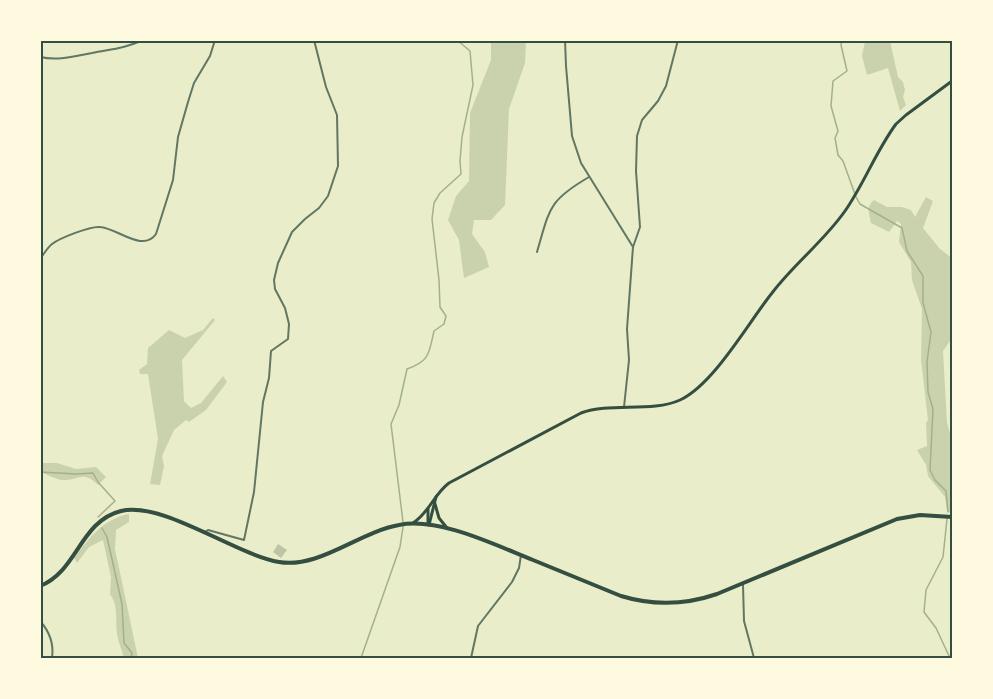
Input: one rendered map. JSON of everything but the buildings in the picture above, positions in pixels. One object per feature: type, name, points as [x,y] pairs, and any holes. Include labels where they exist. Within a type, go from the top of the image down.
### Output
[{"type":"main road","points":[[413,523],[449,483],[580,413],[594,409],[673,402],[695,390],[718,365],[773,292],[834,225],[852,200],[896,124],[952,81]]},
{"type":"main road","points":[[429,525],[436,496]]},
{"type":"main road","points":[[435,504],[441,522],[452,530]]},
{"type":"main road","points":[[429,507],[429,525]]},
{"type":"main road","points":[[40,587],[59,574],[90,531],[104,518],[120,511],[137,509],[160,514],[267,559],[291,563],[318,557],[364,535],[398,525],[413,523],[429,525],[452,530],[521,555],[621,596],[652,603],[692,602],[717,594],[897,519],[920,515],[952,517]]},
{"type":"street","points":[[40,57],[50,59],[77,57],[127,48],[143,40]]},
{"type":"street","points":[[40,259],[51,245],[66,237],[99,226],[125,237],[147,241],[153,238],[173,180],[178,137],[194,83],[210,56],[215,40]]},
{"type":"street","points":[[204,533],[208,530],[244,540],[246,535],[254,492],[262,402],[269,378],[271,351],[288,339],[289,324],[274,280],[278,263],[292,232],[319,208],[328,196],[338,166],[337,115],[326,87],[314,40]]},
{"type":"street","points":[[565,40],[572,136],[581,163],[633,247]]},
{"type":"street","points":[[624,407],[629,360],[627,328],[633,247],[640,227],[636,171],[637,136],[642,120],[658,101],[666,86],[678,40]]},
{"type":"street","points":[[537,252],[548,214],[556,199],[589,177]]},
{"type":"street","points":[[471,658],[478,626],[512,582],[519,568],[521,555]]},
{"type":"street","points":[[743,583],[744,621],[754,658]]},
{"type":"street","points":[[40,621],[51,636],[52,658]]},
{"type":"green space","points":[[491,41],[526,41],[525,63],[509,109],[505,205],[491,220],[474,220],[472,234],[485,252],[489,267],[464,278],[459,240],[448,220],[456,196],[469,181],[470,113],[491,60]]},
{"type":"green space","points":[[865,41],[890,41],[898,77],[903,82],[905,90],[903,97],[906,105],[900,111],[888,68],[867,75],[862,56]]},
{"type":"green space","points":[[926,197],[933,201],[923,228],[940,249],[952,258],[952,338],[943,351],[947,423],[952,440],[952,513],[947,511],[945,497],[928,476],[926,465],[917,450],[927,446],[926,423],[928,420],[921,360],[922,309],[912,280],[911,262],[899,242],[901,224],[897,221],[889,232],[871,223],[869,213],[870,205],[874,200],[887,207],[902,207],[911,210],[915,217]]},
{"type":"green space","points":[[213,318],[215,320],[182,360],[184,401],[191,408],[201,403],[223,376],[227,382],[206,410],[189,422],[186,420],[174,430],[162,456],[164,466],[160,485],[150,484],[158,439],[148,374],[140,374],[139,370],[147,364],[148,348],[169,330],[185,338],[203,330]]},
{"type":"green space","points":[[42,463],[57,463],[76,469],[96,467],[106,477],[98,485],[85,477],[61,480],[43,473]]},
{"type":"green space","points":[[129,514],[129,522],[116,530],[115,549],[138,658],[124,658],[118,640],[116,608],[110,594],[111,577],[103,540],[89,547],[77,563],[74,558],[104,525]]},
{"type":"waterway","points":[[403,522],[391,424],[399,405],[407,369],[420,363],[427,355],[434,331],[444,324],[446,316],[440,307],[432,219],[434,203],[440,193],[461,174],[462,137],[473,85],[470,51],[457,40]]},
{"type":"waterway","points":[[842,40],[847,71],[833,81],[831,106],[838,131],[835,138],[838,155],[843,161],[860,204],[902,228],[907,251],[923,276],[923,303],[931,332],[927,362],[928,392],[933,409],[930,470],[935,480],[946,491],[948,512]]},
{"type":"waterway","points":[[40,472],[93,473],[115,501],[98,517]]},
{"type":"waterway","points":[[947,519],[943,557],[926,590],[924,612],[936,628],[950,658]]},
{"type":"waterway","points":[[361,658],[400,547],[403,527]]},
{"type":"waterway","points":[[102,528],[107,537],[122,604],[124,643],[132,653],[131,658]]}]
